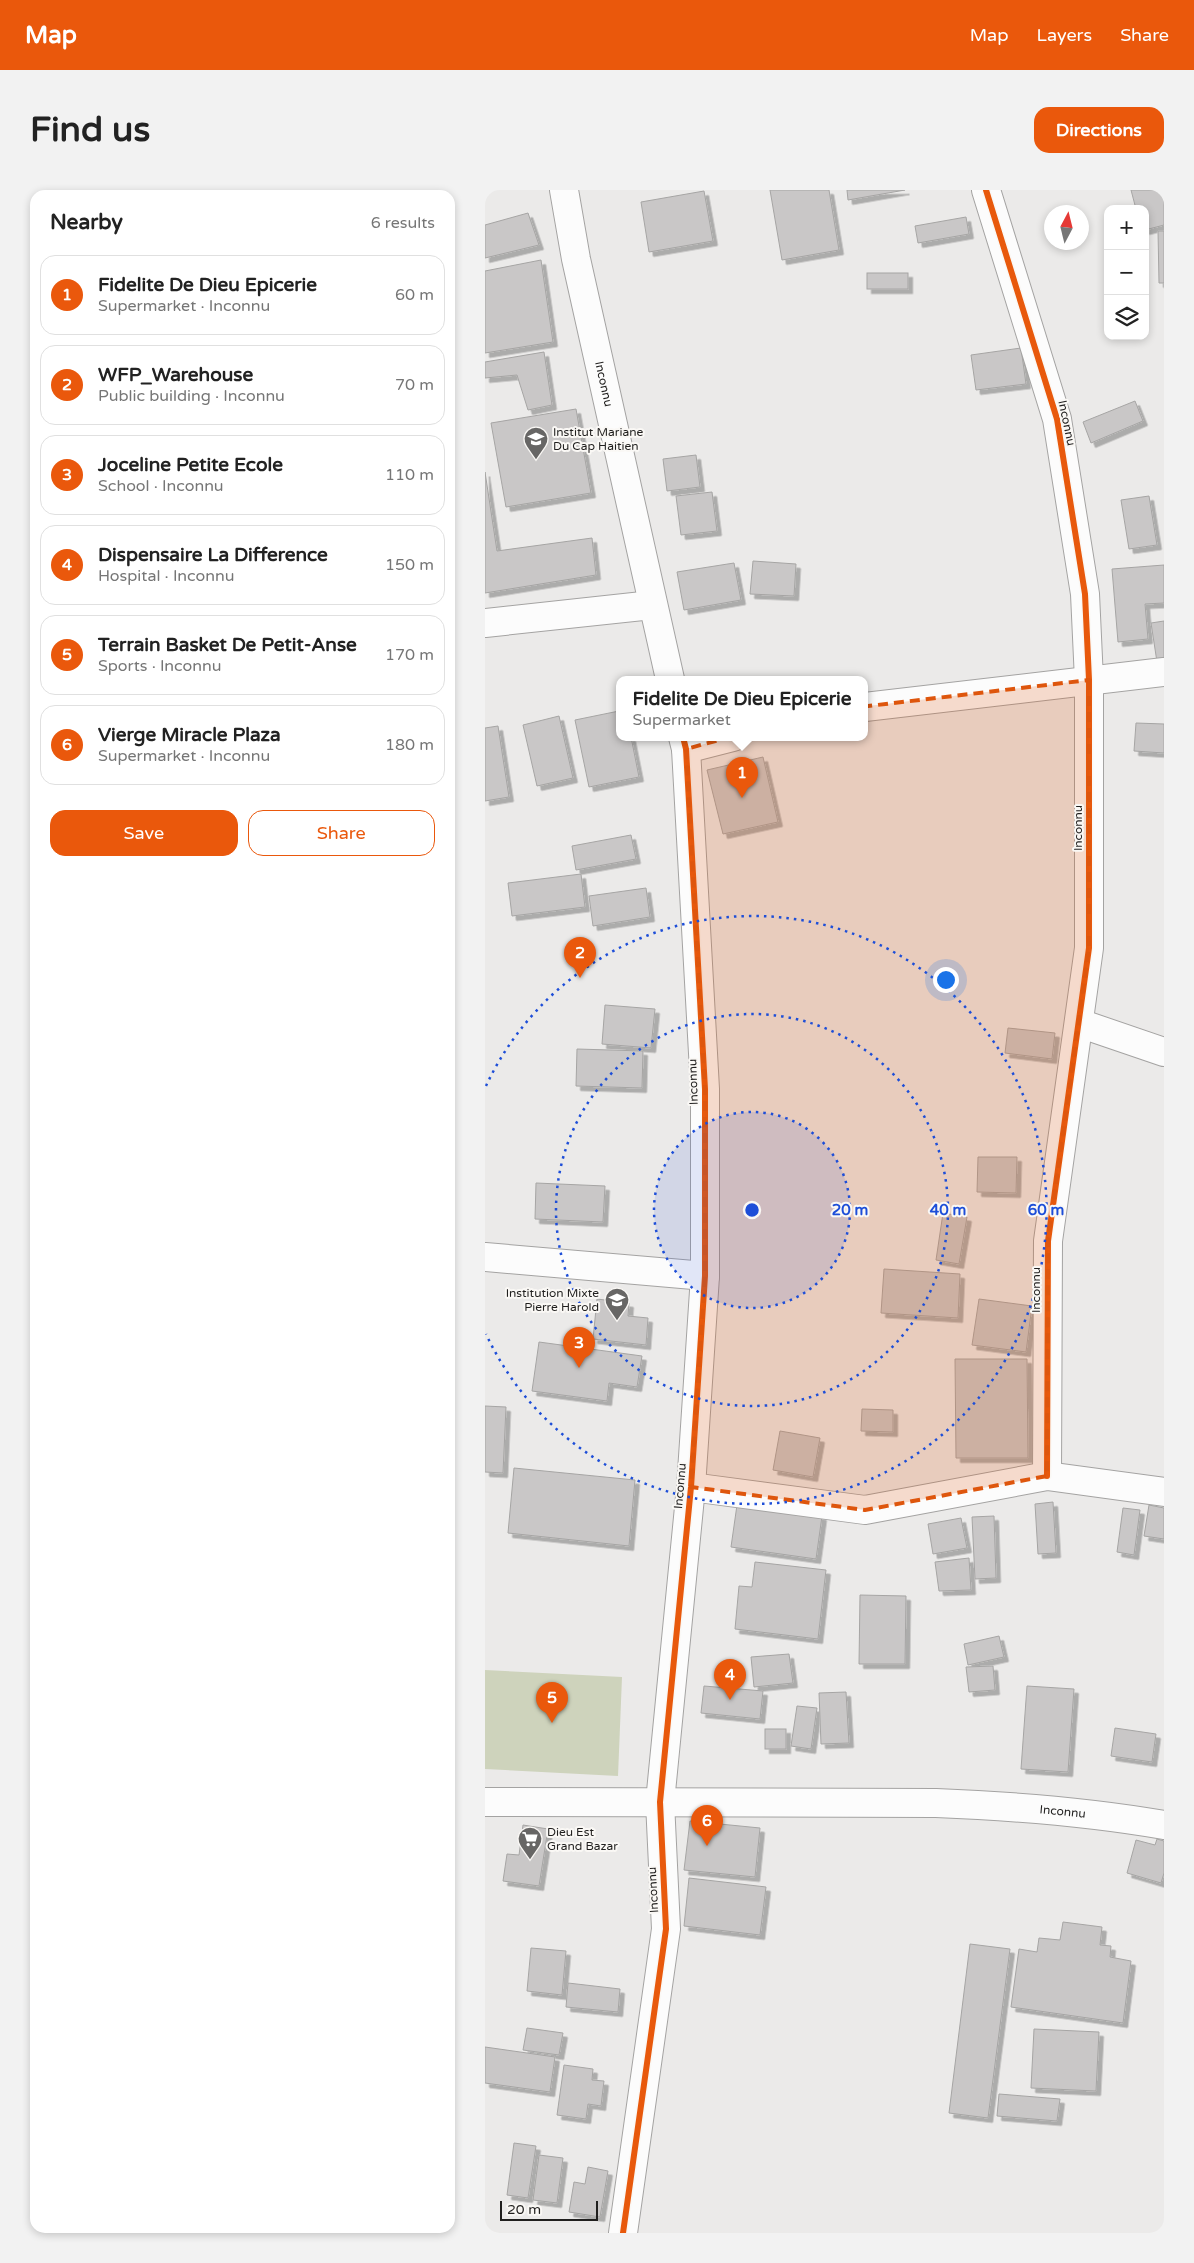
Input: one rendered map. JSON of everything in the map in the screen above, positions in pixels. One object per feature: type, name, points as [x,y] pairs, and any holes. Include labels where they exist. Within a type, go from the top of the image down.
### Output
[{"type":"street","name":"Inconnu","points":[[564,190],[576,259],[669,676]]},
{"type":"street","name":"Inconnu","points":[[985,190],[1057,419],[1085,594],[1089,680],[1089,948],[1048,1241],[1047,1476]]},
{"type":"street","points":[[485,623],[653,605]]},
{"type":"street","points":[[868,707],[1164,672]]},
{"type":"street","name":"Inconnu","points":[[623,2233],[666,1929],[660,1802],[691,1487],[705,1276],[705,1089],[685,743],[701,741]]},
{"type":"street","points":[[1079,1023],[1164,1052]]},
{"type":"street","points":[[485,1257],[705,1276]]},
{"type":"street","name":"Inconnu","points":[[691,1487],[865,1510],[1047,1476],[1164,1492]]},
{"type":"street","name":"Inconnu","points":[[485,1802],[987,1805],[1119,1817],[1164,1825]]},
{"type":"highlighted area","points":[[1089,680],[1089,948],[1048,1241],[1047,1476],[865,1510],[691,1487],[705,1276],[705,1089],[686,749],[826,711]]},
{"type":"green space","points":[[485,1670],[622,1677],[618,1776],[485,1769]]},
{"type":"building","points":[[770,190],[829,190],[839,250],[782,260]]},
{"type":"building","points":[[847,190],[905,190],[848,200]]},
{"type":"building","points":[[1131,190],[1164,190],[1164,225],[1149,229],[1149,205],[1135,205]]},
{"type":"building","points":[[704,191],[713,241],[649,252],[641,202]]},
{"type":"building","points":[[528,213],[539,245],[485,258],[485,225]]},
{"type":"building","points":[[966,217],[969,234],[918,243],[915,226]]},
{"type":"building","points":[[1158,231],[1164,231],[1164,283],[1159,283]]},
{"type":"building","points":[[541,260],[553,342],[485,353],[485,271]]},
{"type":"building","points":[[867,273],[908,273],[908,289],[867,289]]},
{"type":"building","points":[[1021,348],[1026,384],[976,390],[971,355]]},
{"type":"building","points":[[544,352],[552,405],[528,410],[517,375],[485,378],[485,362]]},
{"type":"building","points":[[1135,401],[1143,421],[1091,443],[1083,422]]},
{"type":"building","points":[[576,409],[591,493],[506,507],[491,423]]},
{"type":"building","points":[[696,455],[700,487],[667,491],[663,459]]},
{"type":"building","points":[[485,472],[497,551],[592,538],[596,575],[485,593]]},
{"type":"building","points":[[712,492],[717,531],[681,535],[676,496]]},
{"type":"building","points":[[1149,496],[1157,545],[1129,549],[1121,500]]},
{"type":"building","points":[[753,561],[796,564],[794,596],[750,594]]},
{"type":"building","points":[[734,563],[741,600],[684,610],[677,572]]},
{"type":"building","points":[[1164,565],[1164,603],[1145,604],[1148,639],[1118,642],[1112,569]]},
{"type":"building","points":[[1164,621],[1164,661],[1157,662],[1151,623]]},
{"type":"building","points":[[616,712],[616,741],[632,741],[639,777],[589,787],[575,720]]},
{"type":"building","points":[[559,716],[573,778],[537,786],[523,725]]},
{"type":"building","points":[[1136,723],[1164,724],[1164,753],[1134,751]]},
{"type":"building","points":[[498,726],[509,797],[485,801],[485,728]]},
{"type":"building","points":[[763,757],[778,822],[723,834],[707,770]]},
{"type":"building","points":[[631,835],[636,859],[576,870],[572,846]]},
{"type":"building","points":[[581,874],[585,907],[512,916],[508,883]]},
{"type":"building","points":[[646,888],[650,917],[593,926],[589,896]]},
{"type":"building","points":[[605,1005],[655,1009],[651,1048],[602,1044]]},
{"type":"building","points":[[1008,1028],[1055,1033],[1052,1059],[1005,1053]]},
{"type":"building","points":[[577,1049],[643,1051],[642,1088],[576,1086]]},
{"type":"building","points":[[978,1157],[1017,1157],[1016,1193],[977,1192]]},
{"type":"building","points":[[536,1183],[605,1186],[603,1222],[535,1219]]},
{"type":"building","points":[[943,1213],[967,1217],[959,1264],[936,1260]]},
{"type":"building","points":[[884,1269],[960,1274],[958,1318],[881,1313]]},
{"type":"building","points":[[597,1299],[629,1303],[628,1316],[648,1318],[646,1345],[593,1339]]},
{"type":"building","points":[[979,1299],[1032,1306],[1026,1352],[972,1345]]},
{"type":"building","points":[[539,1342],[642,1356],[637,1387],[609,1383],[607,1401],[532,1391]]},
{"type":"building","points":[[955,1359],[1027,1359],[1028,1458],[956,1458]]},
{"type":"building","points":[[485,1406],[506,1407],[503,1473],[485,1472]]},
{"type":"building","points":[[862,1409],[893,1410],[893,1432],[861,1431]]},
{"type":"building","points":[[780,1431],[820,1438],[813,1477],[773,1470]]},
{"type":"building","points":[[514,1468],[635,1480],[629,1546],[508,1533]]},
{"type":"building","points":[[1053,1502],[1056,1553],[1038,1554],[1035,1504]]},
{"type":"building","points":[[737,1505],[822,1516],[816,1559],[731,1547]]},
{"type":"building","points":[[1149,1505],[1164,1508],[1164,1539],[1144,1536]]},
{"type":"building","points":[[1123,1508],[1140,1510],[1134,1555],[1117,1552]]},
{"type":"building","points":[[994,1516],[996,1578],[975,1579],[972,1517]]},
{"type":"building","points":[[961,1518],[967,1548],[933,1554],[928,1524]]},
{"type":"building","points":[[969,1558],[971,1590],[939,1591],[935,1562]]},
{"type":"building","points":[[755,1562],[826,1570],[818,1639],[735,1629],[739,1586],[752,1587]]},
{"type":"building","points":[[860,1595],[906,1596],[905,1664],[859,1664]]},
{"type":"building","points":[[999,1636],[1004,1657],[968,1665],[964,1644]]},
{"type":"building","points":[[789,1654],[793,1683],[754,1687],[751,1657]]},
{"type":"building","points":[[993,1666],[995,1690],[969,1692],[966,1667]]},
{"type":"building","points":[[704,1686],[763,1691],[760,1719],[701,1713]]},
{"type":"building","points":[[1027,1686],[1074,1689],[1068,1772],[1021,1769]]},
{"type":"building","points":[[846,1692],[849,1743],[821,1744],[819,1693]]},
{"type":"building","points":[[797,1706],[817,1708],[811,1749],[791,1746]]},
{"type":"building","points":[[1115,1728],[1156,1734],[1152,1762],[1111,1756]]},
{"type":"building","points":[[765,1729],[786,1729],[786,1749],[765,1749]]},
{"type":"building","points":[[690,1821],[760,1828],[755,1877],[684,1870]]},
{"type":"building","points":[[523,1825],[548,1829],[539,1886],[503,1881],[507,1854],[519,1855]]},
{"type":"building","points":[[1157,1839],[1164,1841],[1164,1873],[1161,1883],[1127,1873],[1136,1840],[1155,1845]]},
{"type":"building","points":[[689,1878],[766,1887],[760,1935],[684,1926]]},
{"type":"building","points":[[1063,1922],[1102,1927],[1100,1945],[1111,1946],[1110,1957],[1131,1961],[1123,2023],[1011,2007],[1019,1949],[1037,1952],[1039,1938],[1060,1940]]},
{"type":"building","points":[[970,1944],[1010,1949],[988,2118],[949,2113]]},
{"type":"building","points":[[531,1948],[566,1951],[562,1995],[527,1991]]},
{"type":"building","points":[[568,1983],[620,1989],[618,2012],[566,2007]]},
{"type":"building","points":[[527,2028],[563,2033],[559,2055],[523,2050]]},
{"type":"building","points":[[1034,2029],[1099,2032],[1096,2091],[1031,2088]]},
{"type":"building","points":[[485,2047],[555,2057],[550,2092],[485,2083]]},
{"type":"building","points":[[564,2065],[593,2069],[592,2080],[604,2081],[601,2106],[588,2104],[586,2119],[557,2115]]},
{"type":"building","points":[[999,2094],[1060,2099],[1057,2121],[997,2116]]},
{"type":"building","points":[[514,2143],[536,2146],[528,2198],[507,2195]]},
{"type":"building","points":[[539,2155],[563,2158],[557,2203],[533,2200]]},
{"type":"building","points":[[588,2167],[608,2171],[600,2217],[569,2212],[574,2182],[585,2184]]},
{"type":"cycle path","points":[[986,190],[1057,419],[1085,594],[1089,680],[1089,948],[1048,1241],[1047,1476]]},
{"type":"cycle path","points":[[623,2233],[666,1929],[660,1802],[691,1487],[705,1276],[705,1089],[686,749],[684,741]]},
{"type":"place","name":"Institut Mariane Du Cap Haitien","points":[[536,460]]},
{"type":"place","name":"Fidelite De Dieu Epicerie","points":[[742,798]]},
{"type":"place","name":"WFP_Warehouse","points":[[580,978]]},
{"type":"place","name":"Institution Mixte Pierre Harold","points":[[617,1321]]},
{"type":"place","name":"Joceline Petite Ecole","points":[[579,1368]]},
{"type":"place","name":"Dispensaire La Difference","points":[[730,1700]]},
{"type":"place","name":"Terrain Basket De Petit-Anse","points":[[552,1723]]},
{"type":"place","name":"Vierge Miracle Plaza","points":[[707,1846]]},
{"type":"place","name":"Dieu Est Grand Bazar","points":[[530,1860]]}]
